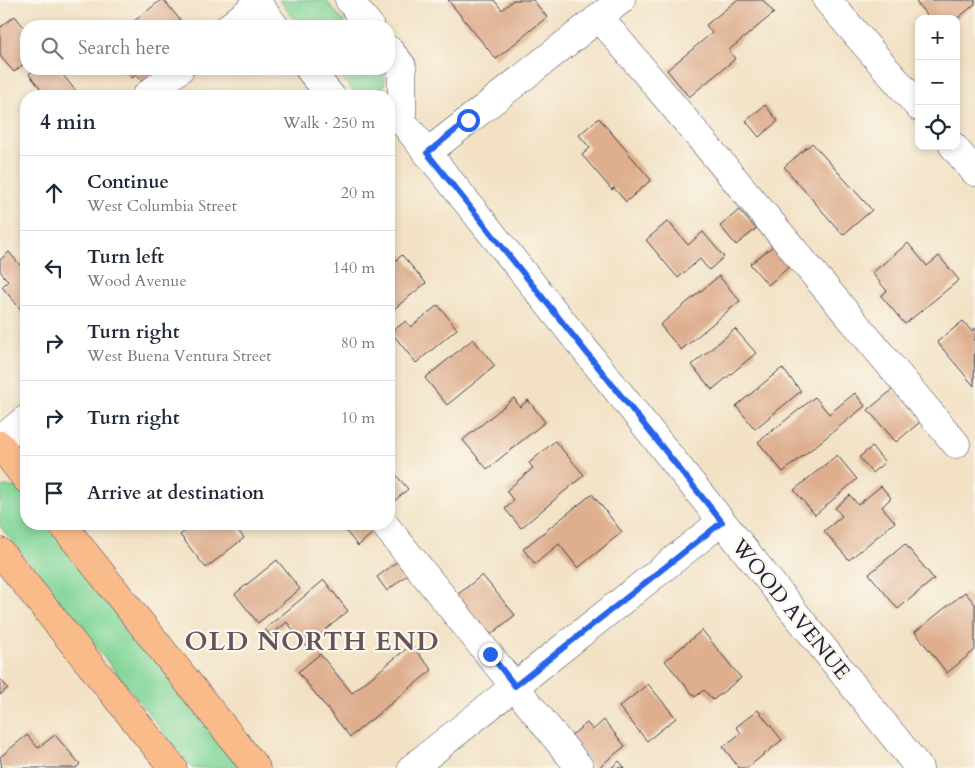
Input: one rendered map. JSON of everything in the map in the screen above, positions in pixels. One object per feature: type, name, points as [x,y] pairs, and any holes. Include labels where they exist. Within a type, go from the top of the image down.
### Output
[{"type":"main road","points":[[0,446],[20,471]]},
{"type":"main road","points":[[67,530],[256,768]]},
{"type":"main road","points":[[0,552],[173,768]]},
{"type":"street","points":[[349,0],[365,20]]},
{"type":"street","points":[[427,153],[621,0]]},
{"type":"street","points":[[827,0],[918,105]]},
{"type":"street","points":[[236,20],[256,2],[271,20]]},
{"type":"street","points":[[599,17],[732,179],[910,386],[956,444]]},
{"type":"street","name":"WOOD AVENUE","points":[[395,57],[402,66],[395,111]]},
{"type":"street","points":[[154,90],[172,75]]},
{"type":"street","points":[[314,75],[326,90]]},
{"type":"street","name":"WOOD AVENUE","points":[[395,126],[427,153],[919,768]]},
{"type":"street","points":[[956,150],[975,172]]},
{"type":"street","points":[[0,440],[20,424]]},
{"type":"street","points":[[412,768],[722,522]]},
{"type":"street","points":[[389,530],[580,768]]},
{"type":"green space","points":[[279,0],[326,0],[342,20],[295,20]]},
{"type":"green space","points":[[339,75],[384,75],[385,80],[382,90],[353,90]]},
{"type":"green space","points":[[4,486],[19,488],[20,530],[52,530],[241,768],[192,768],[0,526],[0,489]]},
{"type":"building","points":[[161,0],[164,0],[180,20],[136,20]]},
{"type":"building","points":[[448,0],[494,0],[502,10],[513,0],[533,0],[547,17],[496,59]]},
{"type":"building","points":[[737,0],[763,0],[774,13],[729,50],[735,59],[689,97],[667,70],[712,33],[706,25]]},
{"type":"building","points":[[919,0],[975,0],[975,4],[960,16],[927,15],[916,2]]},
{"type":"building","points":[[15,16],[20,22],[20,67],[14,72],[0,56],[0,25],[1,27]]},
{"type":"building","points":[[30,75],[63,75],[75,90],[41,90]]},
{"type":"building","points":[[137,75],[161,75],[146,87]]},
{"type":"building","points":[[765,105],[778,121],[759,137],[746,121]]},
{"type":"building","points":[[599,118],[651,180],[626,202],[614,188],[612,190],[582,155],[590,148],[579,135]]},
{"type":"building","points":[[812,143],[872,210],[843,235],[784,167]]},
{"type":"building","points":[[739,210],[756,229],[736,245],[720,226]]},
{"type":"building","points":[[668,221],[688,245],[703,232],[724,257],[709,270],[700,259],[678,278],[646,240]]},
{"type":"building","points":[[908,243],[927,266],[939,256],[959,280],[905,324],[881,296],[887,291],[872,273]]},
{"type":"building","points":[[773,246],[790,266],[768,285],[750,264]]},
{"type":"building","points":[[9,252],[20,265],[20,309],[2,287],[8,281],[0,271],[0,260]]},
{"type":"building","points":[[402,255],[426,283],[395,308],[395,261]]},
{"type":"building","points":[[719,276],[740,301],[681,350],[660,325]]},
{"type":"building","points":[[438,305],[457,329],[416,363],[395,337],[395,329],[406,321],[411,327]]},
{"type":"building","points":[[963,321],[971,331],[975,328],[974,386],[937,342]]},
{"type":"building","points":[[735,329],[756,353],[712,390],[692,365]]},
{"type":"building","points":[[473,339],[495,366],[447,405],[425,378]]},
{"type":"building","points":[[782,368],[801,391],[755,429],[736,406]]},
{"type":"building","points":[[893,389],[920,422],[896,442],[868,410]]},
{"type":"building","points":[[855,393],[865,406],[783,472],[758,442],[815,397],[829,414]]},
{"type":"building","points":[[514,398],[520,407],[528,400],[545,422],[487,469],[463,440]]},
{"type":"building","points":[[555,441],[584,475],[521,528],[505,509],[514,501],[506,491],[533,468],[529,463]]},
{"type":"building","points":[[872,447],[885,462],[872,473],[859,457]]},
{"type":"building","points":[[837,455],[857,479],[815,515],[794,490]]},
{"type":"building","points":[[395,474],[408,489],[395,501]]},
{"type":"building","points":[[881,486],[891,498],[882,507],[895,522],[849,560],[824,531],[842,516],[835,508],[850,495],[858,505]]},
{"type":"building","points":[[592,494],[622,532],[578,568],[559,544],[535,564],[523,549]]},
{"type":"building","points":[[187,530],[238,530],[244,538],[206,568],[180,535]]},
{"type":"building","points":[[345,530],[376,530],[358,546]]},
{"type":"building","points":[[905,544],[934,579],[898,609],[869,574]]},
{"type":"building","points":[[277,560],[300,589],[258,623],[235,594]]},
{"type":"building","points":[[398,561],[408,574],[387,591],[377,577]]},
{"type":"building","points":[[482,575],[515,615],[489,636],[456,596]]},
{"type":"building","points":[[324,580],[348,611],[306,646],[287,622],[270,636],[265,629]]},
{"type":"building","points":[[965,592],[975,604],[975,650],[947,673],[915,632]]},
{"type":"building","points":[[702,630],[741,678],[713,700],[704,690],[695,697],[665,661]]},
{"type":"building","points":[[411,645],[432,670],[350,737],[298,672],[320,654],[352,693]]},
{"type":"building","points":[[0,679],[8,688],[0,695]]},
{"type":"building","points":[[648,684],[676,718],[647,741],[619,707]]},
{"type":"building","points":[[758,710],[782,740],[747,768],[739,768],[723,747],[741,733],[736,727]]},
{"type":"building","points":[[604,720],[625,746],[598,768],[593,768],[569,737],[587,723],[593,730]]},
{"type":"building","points":[[27,735],[38,748],[55,735],[80,764],[76,768],[2,768],[0,757]]},
{"type":"building","points":[[619,761],[625,768],[611,768]]},
{"type":"district","name":"OLD NORTH END","points":[[312,641]]},
{"type":"route","points":[[468,120],[427,153],[722,522],[515,686],[490,654]]}]
